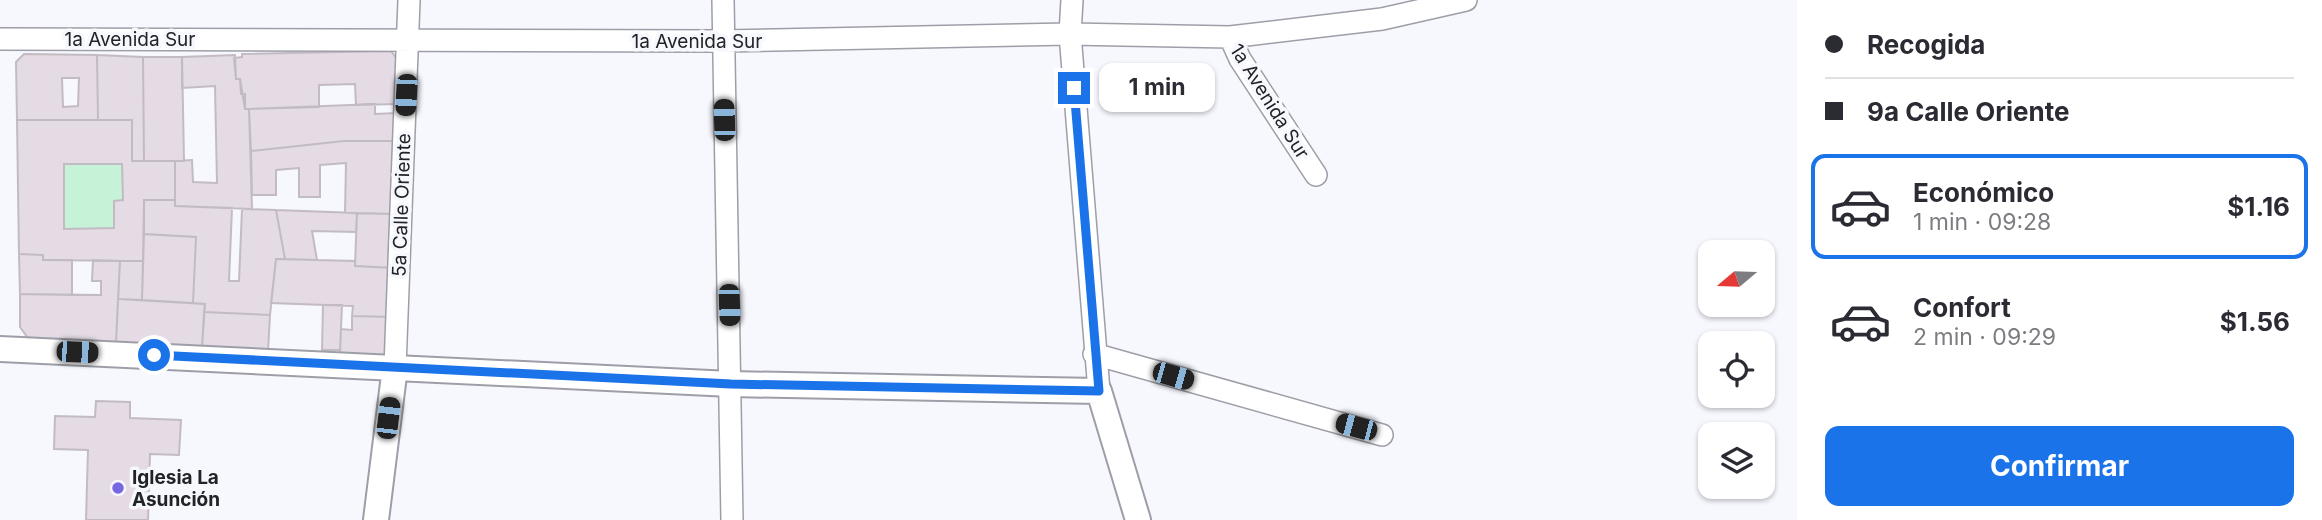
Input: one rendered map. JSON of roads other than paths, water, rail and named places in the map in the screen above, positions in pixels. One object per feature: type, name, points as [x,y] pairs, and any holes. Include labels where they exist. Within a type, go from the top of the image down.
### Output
[{"type":"street","name":"5a Calle Oriente","points":[[395,367],[409,0]]},
{"type":"street","points":[[723,0],[732,520]]},
{"type":"street","points":[[1072,0],[1070,34],[1094,355],[1099,391],[1138,520]]},
{"type":"street","points":[[1230,37],[1382,19],[1466,0]]},
{"type":"street","name":"1a Avenida Sur","points":[[0,39],[722,41],[1070,34],[1230,37],[1240,59],[1316,175]]},
{"type":"street","points":[[0,349],[731,384],[1099,391]]},
{"type":"street","points":[[1094,355],[1382,435]]},
{"type":"street","points":[[376,520],[395,367]]},
{"type":"place","name":"Iglesia La Asunción","points":[[118,488]]}]
